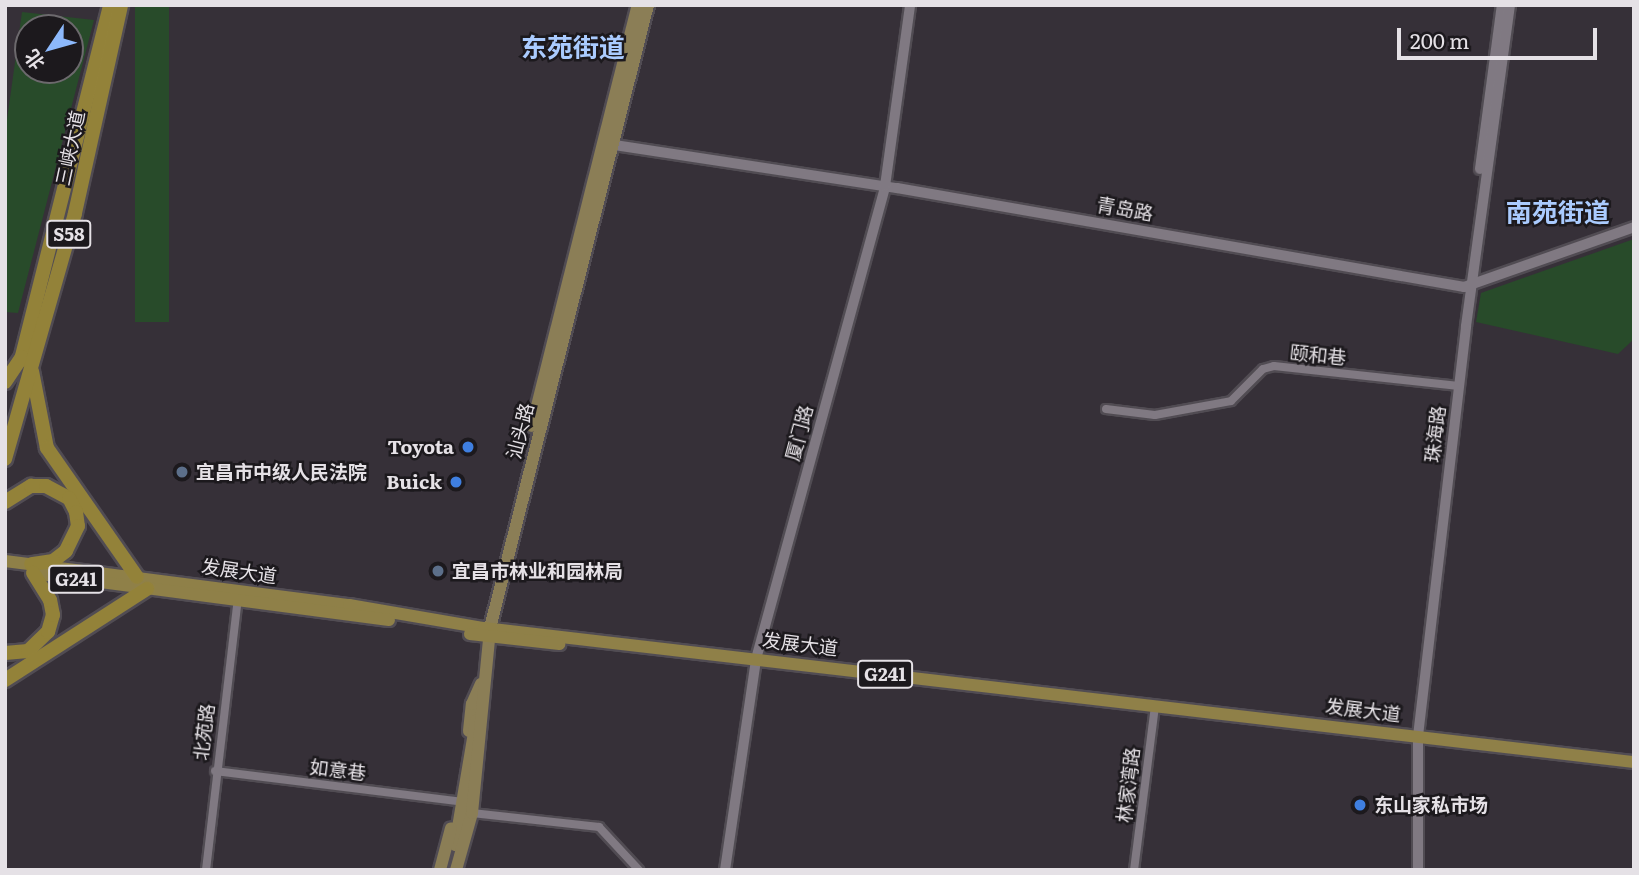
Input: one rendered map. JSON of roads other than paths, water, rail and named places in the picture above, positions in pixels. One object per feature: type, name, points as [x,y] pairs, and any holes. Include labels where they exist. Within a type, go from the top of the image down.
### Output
[{"type":"highway","name":"三峡大道","points":[[5,459],[110,5]]},
{"type":"highway","name":"三峡大道","points":[[5,422],[75,213],[121,5]]},
{"type":"highway","points":[[5,382],[27,359]]},
{"type":"highway","points":[[5,680],[142,583],[47,448],[27,359]]},
{"type":"highway","points":[[5,502],[31,486],[46,486],[69,498],[76,512],[78,526],[66,551],[53,561],[32,569],[50,600],[53,615],[48,632],[28,650],[5,653]]},
{"type":"highway","name":"发展大道","points":[[5,561],[32,569]]},
{"type":"highway","name":"发展大道","points":[[5,569],[32,569],[142,583],[487,632]]},
{"type":"highway","name":"发展大道","points":[[142,583],[487,632],[1154,708],[1634,770]]},
{"type":"highway","name":"发展大道","points":[[1416,740],[1634,762]]},
{"type":"main road","name":"汕头路","points":[[448,870],[463,811],[487,632],[638,5]]},
{"type":"main road","name":"汕头路","points":[[606,144],[648,5]]},
{"type":"main road","name":"珠海路","points":[[1416,870],[1416,740],[1502,5]]},
{"type":"main road","name":"珠海路","points":[[1468,286],[1510,5]]},
{"type":"main road","name":"汕头路","points":[[456,870],[472,813],[487,632]]},
{"type":"main road","points":[[440,870],[457,801],[472,704],[481,684]]},
{"type":"main road","points":[[465,870],[472,813]]},
{"type":"street","name":"厦门路","points":[[725,870],[756,663],[885,186],[910,5]]},
{"type":"street","name":"青岛路","points":[[606,144],[885,186],[1468,286],[1634,227]]},
{"type":"street","name":"颐和巷","points":[[1106,409],[1155,415],[1231,401],[1263,369],[1274,366],[1456,385]]},
{"type":"street","name":"北苑路","points":[[206,870],[215,771],[238,598]]},
{"type":"street","name":"林家湾路","points":[[1134,870],[1154,708]]},
{"type":"street","name":"如意巷","points":[[215,771],[457,801]]},
{"type":"street","points":[[472,813],[599,827],[639,870]]},
{"type":"place","name":"Toyota","points":[[468,447]]},
{"type":"place","name":"宜昌市中级人民法院","points":[[182,472]]},
{"type":"place","name":"Buick","points":[[456,482]]},
{"type":"place","name":"宜昌市林业和园林局","points":[[438,571]]},
{"type":"place","name":"东山家私市场","points":[[1360,805]]},
{"type":"district","name":"东苑街道","points":[[573,46]]},
{"type":"district","name":"南苑街道","points":[[1558,211]]}]
